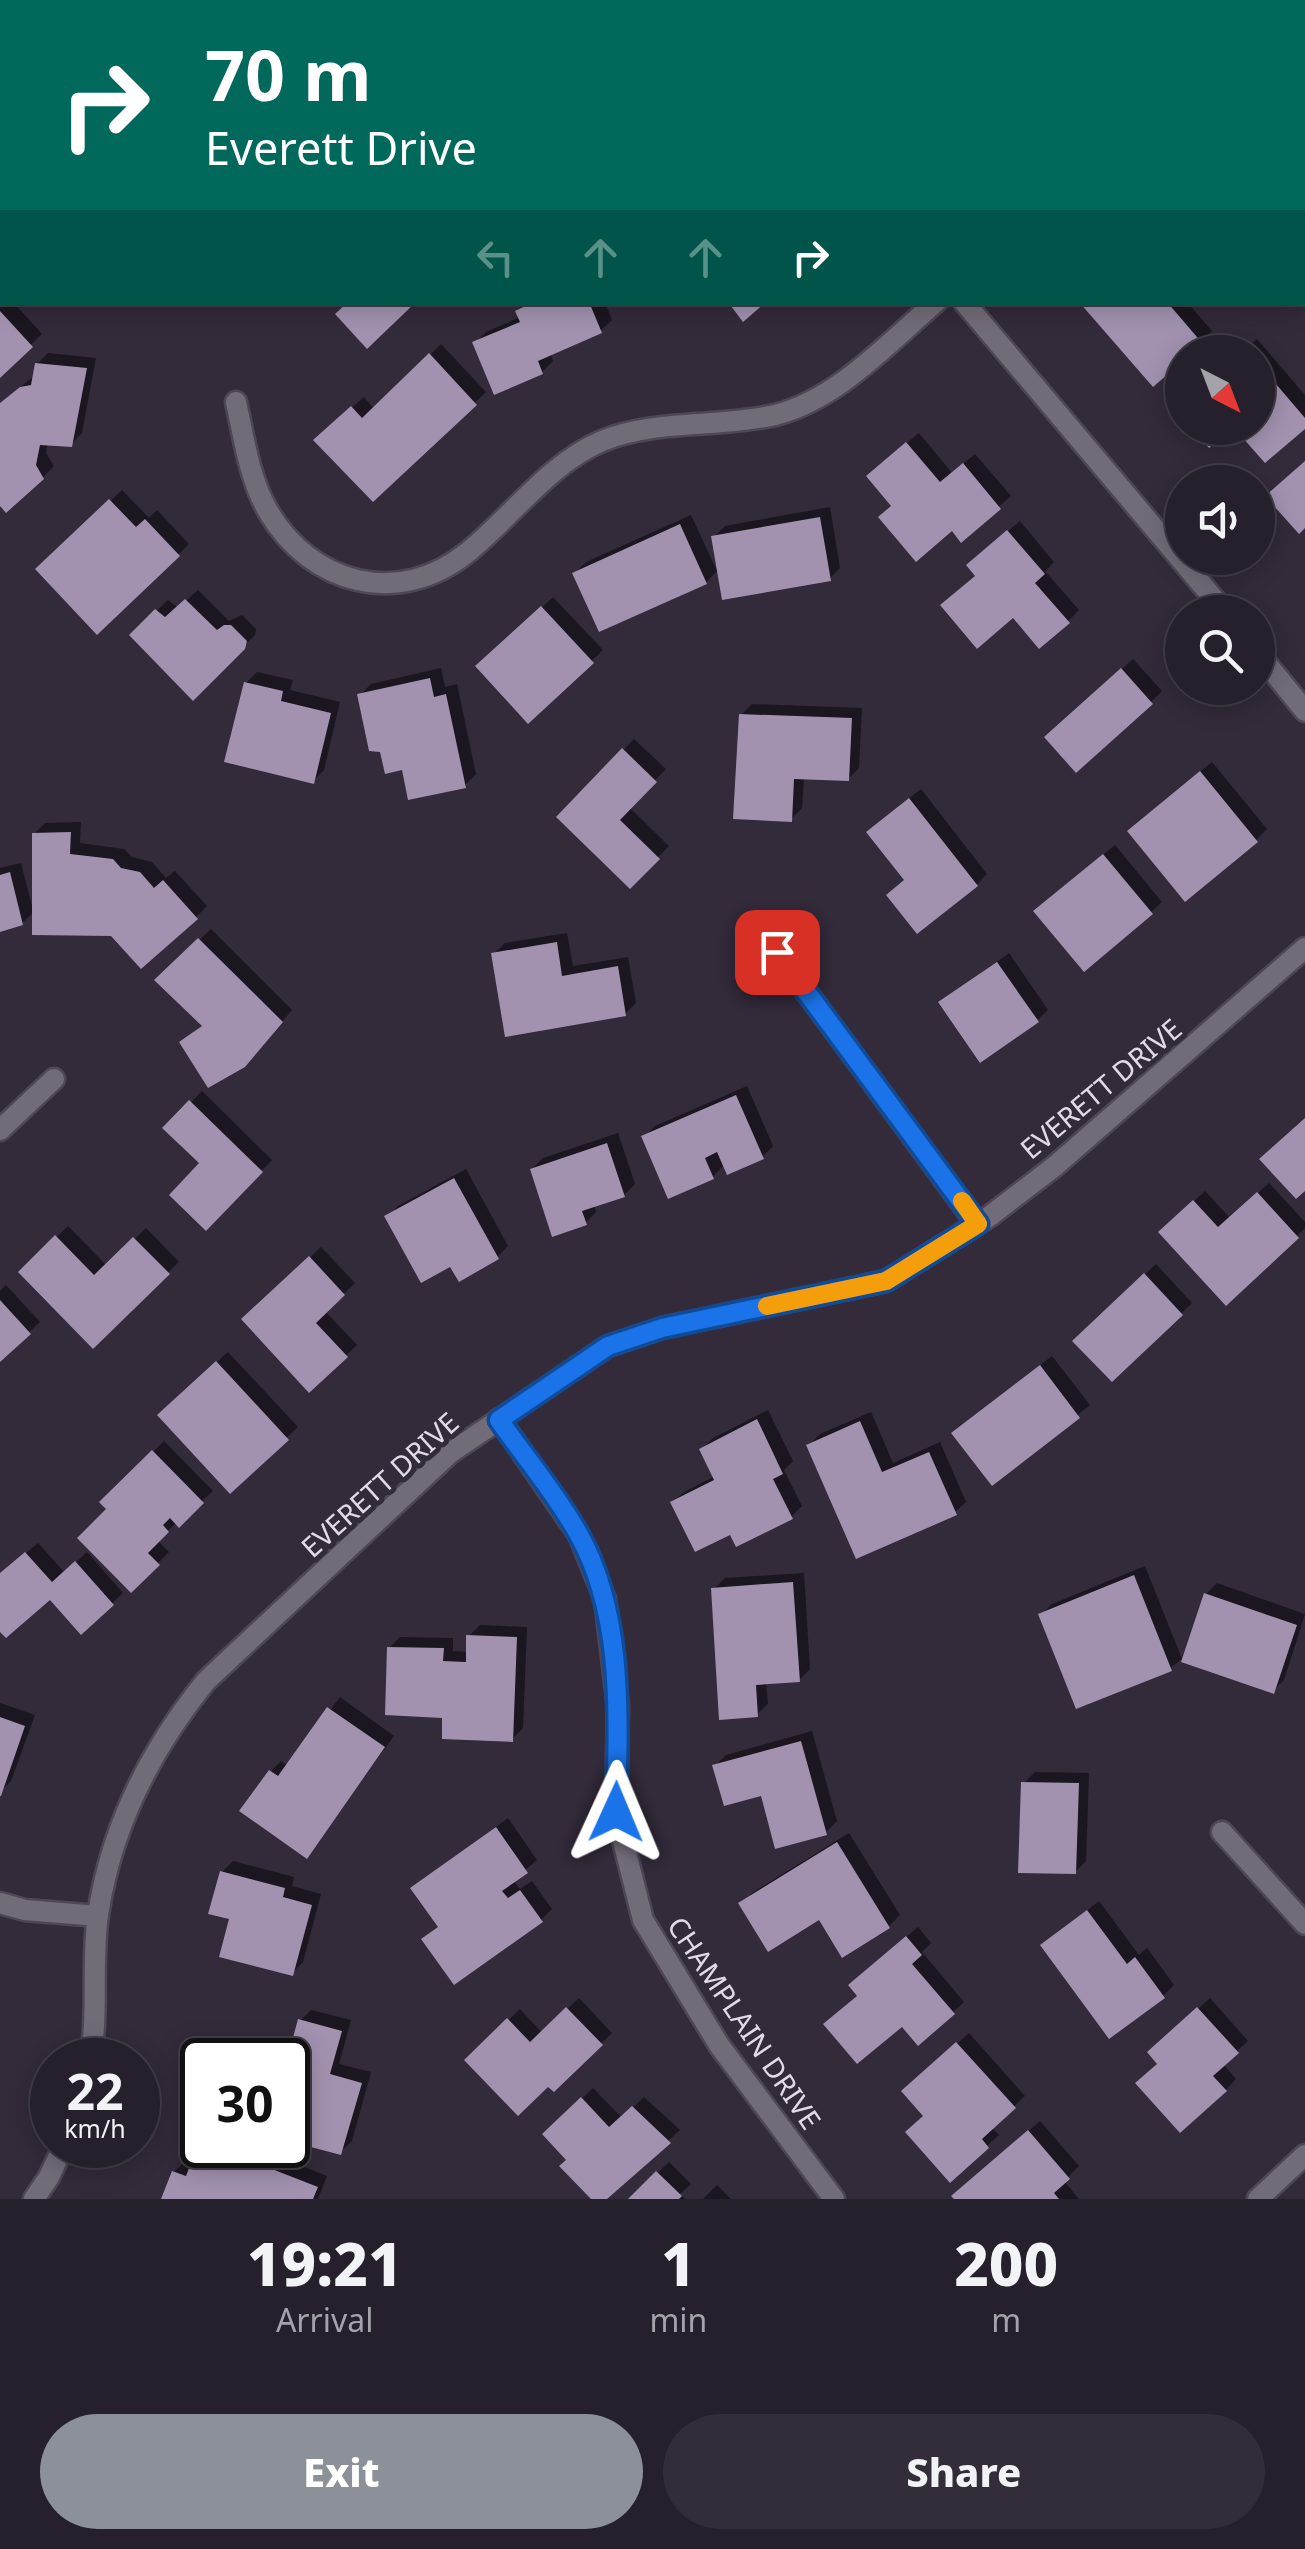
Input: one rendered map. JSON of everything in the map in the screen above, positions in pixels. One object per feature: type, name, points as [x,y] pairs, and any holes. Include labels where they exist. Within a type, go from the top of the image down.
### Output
[{"type":"street","points":[[236,402],[254,481],[268,512],[294,546],[318,566],[374,586],[419,578],[465,555],[579,451],[618,435],[777,414],[829,391],[932,305]]},
{"type":"street","points":[[967,305],[1211,595]]},
{"type":"street","points":[[1275,674],[1305,710]]},
{"type":"street","name":"EVERETT DRIVE","points":[[94,2038],[98,1916],[124,1818],[149,1760],[174,1720],[206,1681],[450,1453],[608,1346],[662,1328],[886,1281],[978,1224],[1055,1166],[1305,948]]},
{"type":"street","points":[[777,952],[978,1224]]},
{"type":"street","points":[[0,1130],[54,1079]]},
{"type":"street","name":"CHAMPLAIN DRIVE","points":[[499,1420],[579,1534],[604,1599],[618,1707],[616,1812],[643,1920],[711,2033],[834,2199]]},
{"type":"street","points":[[1222,1832],[1305,1924]]},
{"type":"street","points":[[0,1903],[26,1910],[98,1916]]},
{"type":"street","points":[[1258,2199],[1305,2155]]},
{"type":"street","points":[[34,2199],[54,2168]]},
{"type":"building","points":[[345,305],[413,305],[367,349],[335,314]]},
{"type":"building","points":[[528,305],[590,305],[602,333],[538,361],[543,374],[494,395],[472,342],[520,322],[515,311]]},
{"type":"building","points":[[730,305],[763,305],[743,322]]},
{"type":"building","points":[[1082,305],[1170,305],[1195,335],[1165,335],[1165,377],[1153,387]]},
{"type":"building","points":[[0,311],[33,347],[0,378]]},
{"type":"building","points":[[429,353],[477,405],[373,502],[313,440],[351,406],[362,418]]},
{"type":"building","points":[[35,363],[87,368],[72,447],[40,445],[36,465],[44,479],[6,513],[0,506],[0,403],[20,387],[31,385]]},
{"type":"building","points":[[1275,383],[1305,418],[1305,429],[1265,463],[1249,445],[1275,445]]},
{"type":"building","points":[[906,442],[940,482],[963,463],[1001,509],[961,543],[952,531],[916,562],[878,517],[891,506],[866,476]]},
{"type":"building","points":[[1305,461],[1305,528],[1299,534],[1275,507],[1275,487]]},
{"type":"building","points":[[109,499],[136,527],[145,519],[180,556],[97,635],[35,569]]},
{"type":"building","points":[[820,517],[831,581],[722,600],[711,536]]},
{"type":"building","points":[[680,524],[707,584],[599,632],[572,573]]},
{"type":"building","points":[[1007,530],[1045,574],[1035,583],[1070,623],[1039,649],[1013,618],[977,649],[940,605],[975,576],[966,565]]},
{"type":"building","points":[[185,599],[217,630],[231,625],[247,641],[245,649],[193,701],[129,635],[155,609],[165,617]]},
{"type":"building","points":[[541,606],[594,663],[528,724],[475,666]]},
{"type":"building","points":[[1121,668],[1153,704],[1076,773],[1044,737]]},
{"type":"building","points":[[430,678],[434,697],[446,694],[466,788],[408,800],[402,770],[385,774],[380,752],[369,751],[357,694]]},
{"type":"building","points":[[244,682],[283,691],[281,701],[331,713],[314,784],[224,762]]},
{"type":"building","points":[[739,714],[852,718],[849,781],[794,779],[792,822],[733,819]]},
{"type":"building","points":[[622,748],[657,782],[620,820],[660,859],[630,889],[556,817]]},
{"type":"building","points":[[1200,771],[1258,842],[1185,902],[1127,831]]},
{"type":"building","points":[[909,798],[978,886],[917,934],[886,895],[904,880],[866,832]]},
{"type":"building","points":[[71,832],[70,854],[113,859],[121,868],[140,872],[154,888],[163,880],[198,919],[141,969],[111,936],[32,935],[32,833]]},
{"type":"building","points":[[1103,854],[1153,914],[1084,972],[1033,911]]},
{"type":"building","points":[[10,872],[23,925],[0,932],[0,875]]},
{"type":"building","points":[[198,938],[283,1022],[245,1067],[208,1088],[179,1042],[202,1026],[154,980]]},
{"type":"building","points":[[557,942],[562,976],[618,966],[626,1016],[505,1037],[491,953]]},
{"type":"building","points":[[997,962],[1039,1022],[980,1063],[938,1002]]},
{"type":"building","points":[[736,1095],[764,1159],[727,1175],[717,1152],[705,1158],[714,1179],[668,1199],[641,1136]]},
{"type":"building","points":[[189,1100],[263,1172],[206,1231],[169,1195],[199,1163],[162,1128]]},
{"type":"building","points":[[1305,1118],[1305,1191],[1296,1199],[1259,1159]]},
{"type":"building","points":[[607,1143],[625,1197],[582,1211],[587,1225],[552,1237],[530,1169]]},
{"type":"building","points":[[454,1178],[499,1259],[459,1282],[450,1267],[421,1283],[384,1216]]},
{"type":"building","points":[[1257,1192],[1299,1238],[1226,1306],[1158,1232],[1193,1200],[1218,1227]]},
{"type":"building","points":[[55,1235],[94,1275],[133,1237],[170,1274],[93,1349],[18,1272]]},
{"type":"building","points":[[309,1256],[345,1295],[316,1323],[348,1357],[309,1393],[241,1319]]},
{"type":"building","points":[[1144,1273],[1183,1315],[1112,1382],[1072,1341]]},
{"type":"building","points":[[0,1300],[31,1334],[0,1362]]},
{"type":"building","points":[[216,1361],[289,1440],[230,1494],[157,1415]]},
{"type":"building","points":[[1040,1365],[1080,1418],[992,1486],[951,1433]]},
{"type":"building","points":[[757,1419],[783,1474],[773,1479],[793,1519],[736,1547],[730,1535],[695,1552],[670,1502],[714,1480],[699,1449]]},
{"type":"building","points":[[860,1421],[882,1472],[929,1452],[957,1515],[856,1559],[806,1445]]},
{"type":"building","points":[[152,1450],[204,1503],[179,1528],[170,1518],[163,1525],[169,1532],[148,1553],[160,1565],[131,1593],[77,1538],[106,1509],[99,1502]]},
{"type":"building","points":[[25,1552],[52,1582],[75,1561],[114,1605],[81,1635],[50,1600],[6,1638],[0,1632],[0,1573]]},
{"type":"building","points":[[1134,1575],[1172,1671],[1076,1709],[1038,1614]]},
{"type":"building","points":[[793,1582],[800,1682],[756,1685],[758,1717],[719,1720],[711,1588]]},
{"type":"building","points":[[1204,1593],[1297,1625],[1274,1694],[1181,1662]]},
{"type":"building","points":[[466,1635],[517,1637],[513,1742],[442,1739],[442,1718],[385,1715],[387,1647],[444,1648],[443,1661],[466,1662]]},
{"type":"building","points":[[327,1707],[385,1747],[307,1859],[239,1811],[269,1770],[278,1776]]},
{"type":"building","points":[[0,1717],[25,1726],[1,1796],[0,1796]]},
{"type":"building","points":[[801,1741],[827,1835],[775,1849],[761,1796],[724,1806],[712,1765]]},
{"type":"building","points":[[1021,1782],[1079,1783],[1076,1874],[1018,1873]]},
{"type":"building","points":[[496,1827],[528,1873],[502,1891],[508,1898],[520,1890],[543,1922],[454,1985],[421,1939],[438,1927],[410,1888]]},
{"type":"building","points":[[837,1842],[890,1928],[842,1958],[819,1920],[768,1952],[738,1903]]},
{"type":"building","points":[[220,1871],[285,1888],[283,1897],[312,1905],[293,1976],[219,1957],[229,1919],[208,1914]]},
{"type":"building","points":[[1087,1910],[1127,1964],[1135,1957],[1165,1998],[1109,2039],[1040,1945]]},
{"type":"building","points":[[906,1936],[922,1955],[912,1964],[955,2014],[918,2046],[902,2027],[857,2064],[823,2024],[857,1996],[848,1985]]},
{"type":"building","points":[[566,2007],[603,2045],[554,2092],[548,2087],[518,2116],[464,2060],[507,2018],[530,2042]]},
{"type":"building","points":[[1197,2007],[1239,2053],[1213,2076],[1227,2091],[1180,2133],[1135,2083],[1157,2064],[1147,2052]]},
{"type":"building","points":[[298,2019],[342,2031],[330,2074],[362,2083],[341,2155],[310,2147],[310,2038],[293,2038]]},
{"type":"building","points":[[956,2042],[1016,2108],[982,2139],[989,2148],[950,2183],[905,2132],[923,2116],[901,2091]]},
{"type":"building","points":[[581,2097],[609,2127],[632,2106],[671,2143],[607,2199],[591,2199],[559,2166],[566,2160],[542,2134]]},
{"type":"building","points":[[1028,2130],[1070,2179],[1054,2193],[1059,2199],[951,2196]]},
{"type":"building","points":[[189,2168],[270,2168],[318,2187],[313,2199],[161,2199],[172,2171],[186,2176]]},
{"type":"building","points":[[656,2171],[682,2196],[628,2199]]},
{"type":"slow traffic","points":[[767,1306],[886,1281],[978,1224],[962,1201]]},
{"type":"route","points":[[616,1812],[618,1707],[604,1599],[579,1534],[499,1420],[608,1346],[662,1328],[886,1281],[978,1224],[777,952]]}]
